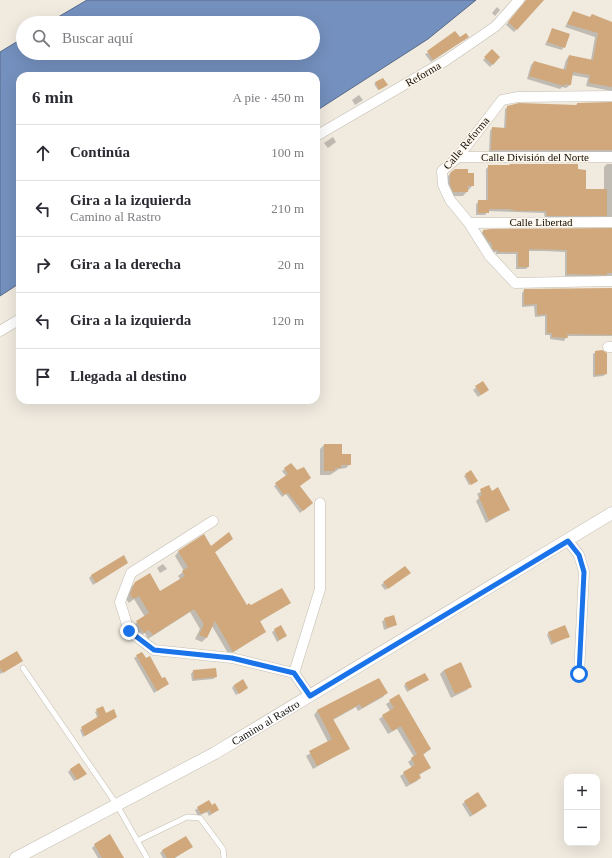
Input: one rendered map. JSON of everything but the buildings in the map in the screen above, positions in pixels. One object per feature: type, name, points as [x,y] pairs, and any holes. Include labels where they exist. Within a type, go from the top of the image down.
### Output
[{"type":"street","name":"Reforma","points":[[320,134],[445,61],[496,26],[520,0]]},
{"type":"street","name":"Calle Reforma","points":[[469,222],[450,200],[443,185],[442,171],[458,157],[502,100],[518,97],[612,96]]},
{"type":"street","name":"Calle División del Norte","points":[[458,157],[612,157]]},
{"type":"street","name":"Calle Libertad","points":[[469,222],[612,222]]},
{"type":"street","points":[[469,222],[489,255],[515,283],[612,281]]},
{"type":"street","points":[[0,331],[16,321]]},
{"type":"street","points":[[294,673],[320,589],[320,502]]},
{"type":"street","name":"Camino al Rastro","points":[[16,858],[215,753],[612,513]]},
{"type":"street","points":[[213,521],[131,573],[120,602],[129,631],[154,650],[232,658],[294,673],[310,696]]},
{"type":"street","points":[[568,541],[579,555],[584,572],[579,674]]},
{"type":"lane","points":[[23,668],[117,805],[147,858]]},
{"type":"lane","points":[[136,841],[187,817],[200,818],[223,849],[224,858]]},
{"type":"water","points":[[87,0],[476,0],[428,39],[320,108],[320,72],[16,72],[16,286],[0,296],[0,52],[16,42],[16,60],[320,60],[320,16],[60,16]]},
{"type":"route","points":[[129,631],[154,650],[232,658],[294,673],[310,696],[568,541],[579,555],[584,572],[584,598],[579,674]]}]
